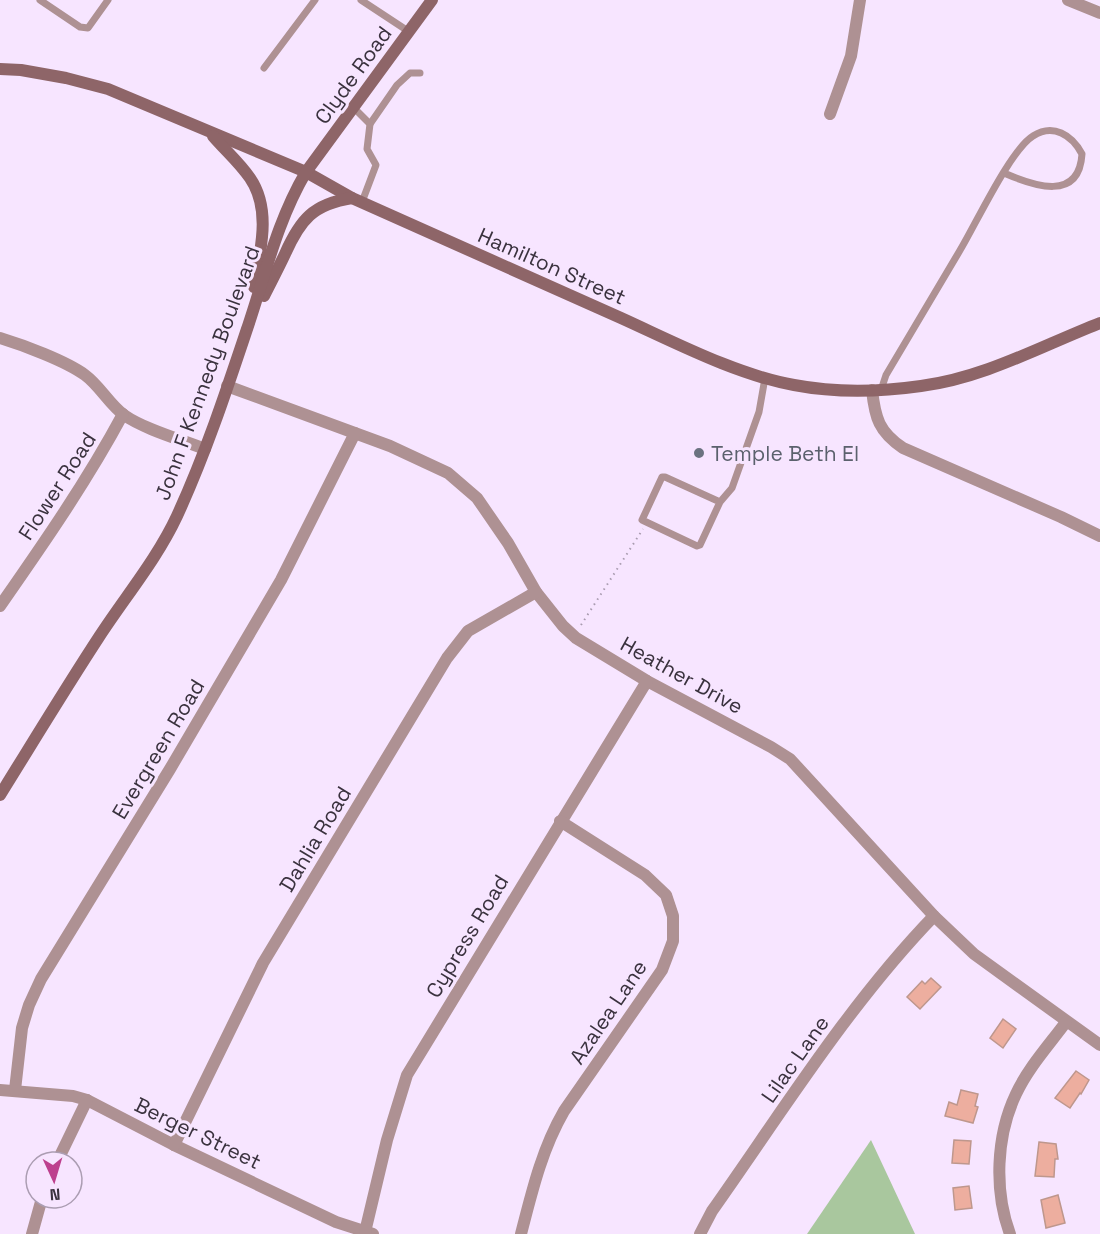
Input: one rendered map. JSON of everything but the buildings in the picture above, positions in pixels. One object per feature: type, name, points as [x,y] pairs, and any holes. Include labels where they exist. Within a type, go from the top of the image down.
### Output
[{"type":"street","name":"Clyde Road","points":[[306,172],[432,0]]},
{"type":"street","points":[[830,114],[851,56],[860,0]]},
{"type":"street","points":[[1068,0],[1100,12]]},
{"type":"street","name":"Hamilton Street","points":[[0,69],[21,70],[66,78],[108,89],[306,172],[357,200],[700,353],[765,378],[811,387],[876,390],[923,386],[971,375],[1100,323]]},
{"type":"street","points":[[211,132],[252,180],[261,201],[263,228],[247,330]]},
{"type":"street","name":"John F Kennedy Boulevard","points":[[0,795],[99,637],[151,562],[176,518],[205,449],[247,330],[282,219],[292,195],[306,172]]},
{"type":"street","points":[[247,330],[292,237],[302,222],[318,208],[334,201],[357,200]]},
{"type":"street","points":[[0,338],[66,364],[84,374],[123,414],[205,449]]},
{"type":"street","name":"Heather Drive","points":[[227,386],[390,446],[448,473],[477,498],[508,543],[536,592],[563,626],[576,638],[647,681],[790,759],[934,916],[974,954],[1100,1045]]},
{"type":"street","points":[[876,390],[874,412],[883,432],[903,448],[1100,536]]},
{"type":"street","name":"Flower Road","points":[[0,606],[61,518],[123,414]]},
{"type":"street","name":"Evergreen Road","points":[[15,1090],[22,1028],[41,979],[170,769],[275,590],[355,434]]},
{"type":"street","name":"Dahlia Road","points":[[174,1145],[263,963],[447,658],[468,631],[536,592]]},
{"type":"street","name":"Cypress Road","points":[[369,1233],[387,1140],[406,1075],[647,681]]},
{"type":"street","name":"Azalea Lane","points":[[521,1234],[539,1166],[552,1131],[662,970],[673,941],[673,916],[666,895],[659,886],[645,874],[560,821]]},
{"type":"street","name":"Lilac Lane","points":[[700,1234],[712,1211],[866,993],[898,954],[934,916]]},
{"type":"street","points":[[1010,1234],[1004,1218],[1000,1181],[1004,1134],[1011,1108],[1025,1078],[1066,1022]]},
{"type":"street","name":"Berger Street","points":[[0,1090],[73,1096],[87,1100],[174,1145],[336,1222],[369,1233]]},
{"type":"street","points":[[63,1150],[87,1100]]},
{"type":"street","points":[[32,1234],[39,1210]]},
{"type":"lane","points":[[40,0],[80,27],[88,28],[108,0]]},
{"type":"lane","points":[[264,68],[315,0]]},
{"type":"lane","points":[[361,0],[408,32]]},
{"type":"lane","points":[[357,200],[376,165],[367,149],[370,124],[396,85],[410,73],[420,73]]},
{"type":"lane","points":[[353,107],[370,124]]},
{"type":"lane","points":[[876,390],[886,375],[1004,173],[1020,147],[1032,136],[1042,132],[1059,131],[1077,144],[1082,154],[1079,169],[1074,178],[1062,187],[1050,187],[1017,179],[1004,173]]},
{"type":"lane","points":[[720,502],[662,477],[642,520],[697,546],[700,545],[720,502],[732,488],[742,463],[759,412],[765,378]]},
{"type":"path","points":[[581,625],[647,524]]},
{"type":"green space","points":[[871,1140],[915,1234],[807,1234]]},
{"type":"place","name":"Temple Beth El","points":[[699,453]]}]
